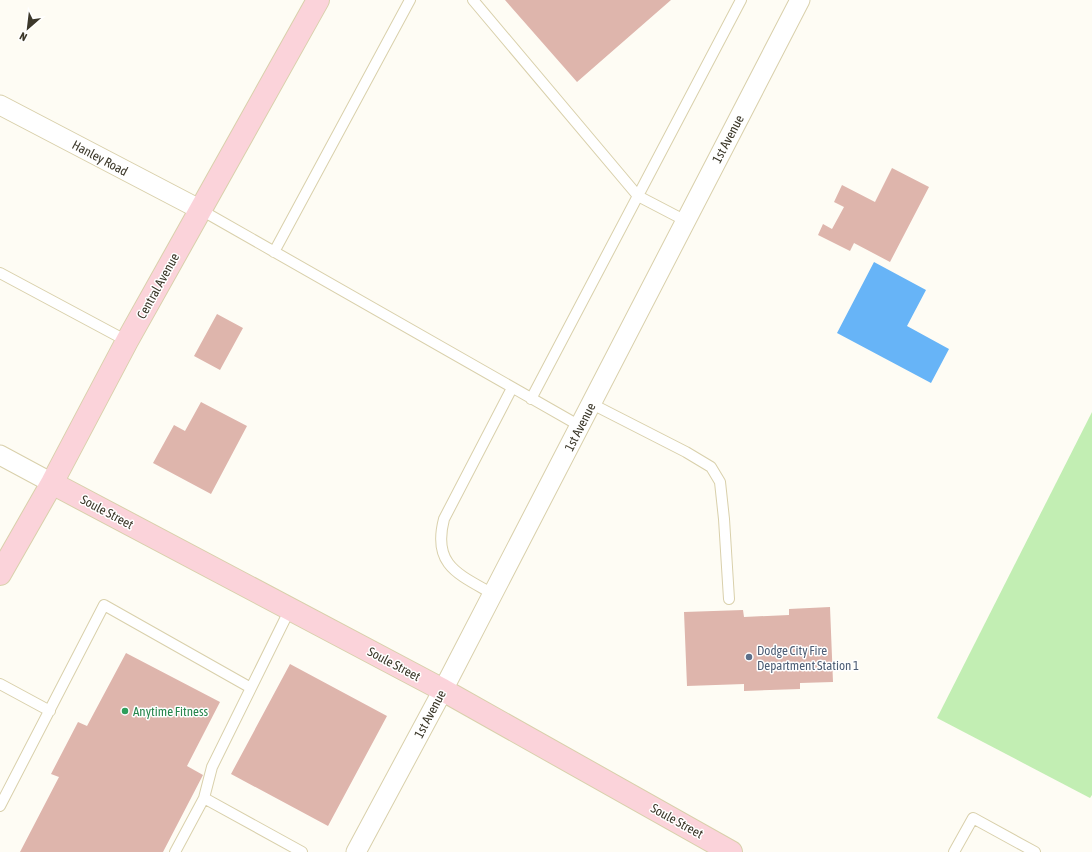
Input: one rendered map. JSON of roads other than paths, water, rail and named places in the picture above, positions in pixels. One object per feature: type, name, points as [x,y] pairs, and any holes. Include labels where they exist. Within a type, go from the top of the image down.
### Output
[{"type":"street","name":"Central Avenue","points":[[0,574],[52,483],[128,341],[318,0]]},
{"type":"street","name":"1st Avenue","points":[[356,852],[443,690],[800,0]]},
{"type":"street","name":"Hanley Road","points":[[0,105],[201,210]]},
{"type":"street","points":[[0,455],[52,483]]},
{"type":"street","name":"Soule Street","points":[[52,483],[443,690],[731,852]]},
{"type":"lane","points":[[274,252],[410,0]]},
{"type":"lane","points":[[473,0],[638,196],[686,221]]},
{"type":"lane","points":[[531,399],[741,0]]},
{"type":"lane","points":[[201,210],[580,426]]},
{"type":"lane","points":[[0,273],[128,341]]},
{"type":"lane","points":[[493,594],[456,573],[444,556],[439,536],[444,519],[512,388]]},
{"type":"lane","points":[[592,404],[686,452],[710,467],[720,482],[729,599]]},
{"type":"lane","points":[[0,806],[104,605],[251,688]]},
{"type":"lane","points":[[175,852],[204,798],[212,767],[290,609]]},
{"type":"lane","points":[[0,684],[50,711]]},
{"type":"lane","points":[[204,798],[302,852]]},
{"type":"lane","points":[[954,852],[973,818],[1034,852]]},
{"type":"water","points":[[874,262],[926,290],[907,326],[949,349],[931,383],[837,333]]},
{"type":"place","name":"Dodge City Fire Department Station 1","points":[[749,657]]},
{"type":"place","name":"Anytime Fitness","points":[[125,711]]}]
